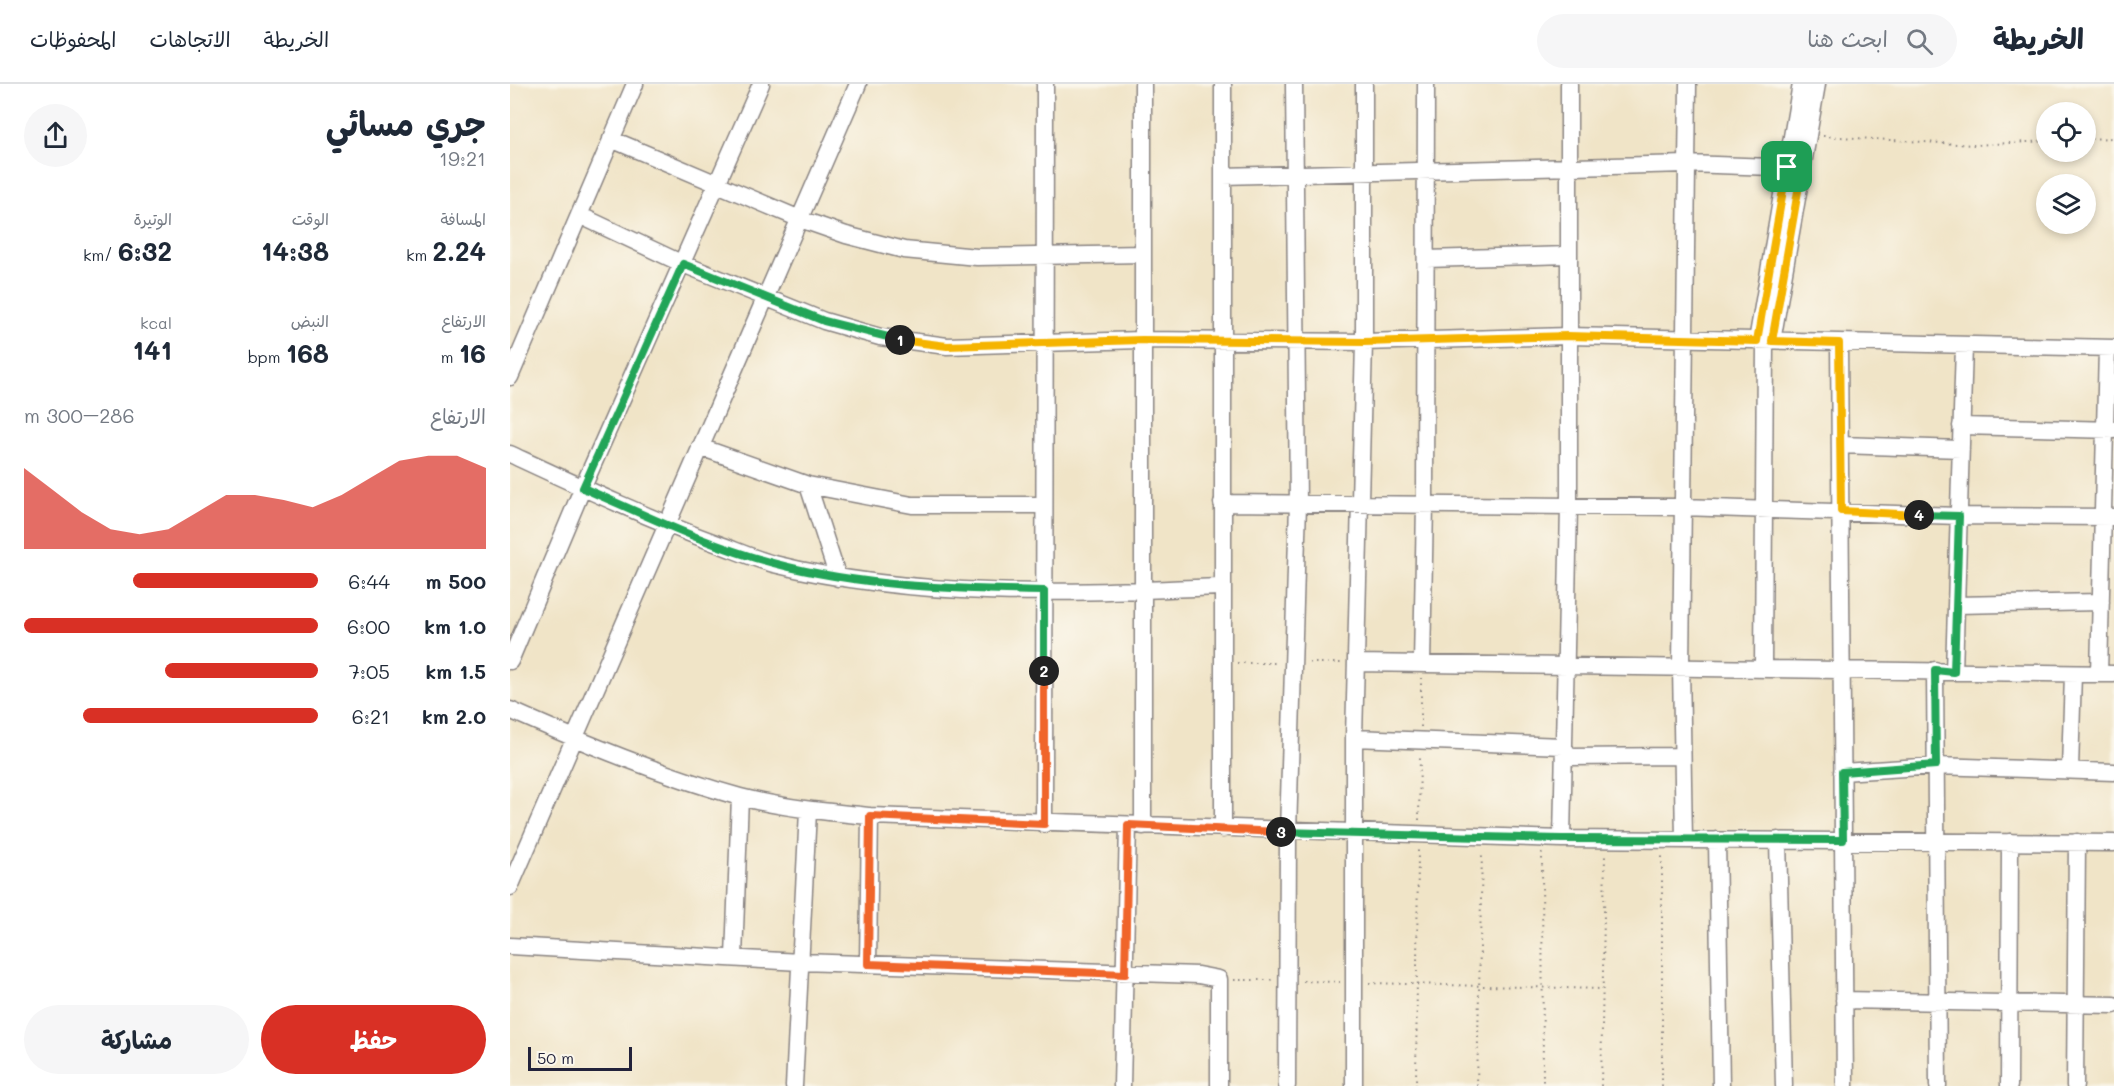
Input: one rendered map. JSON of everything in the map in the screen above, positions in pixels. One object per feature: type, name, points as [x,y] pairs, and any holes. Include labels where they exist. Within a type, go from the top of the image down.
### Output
[{"type":"street","points":[[510,377],[635,84]]},
{"type":"street","points":[[510,661],[760,84]]},
{"type":"street","points":[[510,887],[858,84]]},
{"type":"street","points":[[1044,824],[1045,84]]},
{"type":"street","points":[[1122,1086],[1125,974],[1136,826],[1141,590],[1143,84]]},
{"type":"street","points":[[1222,829],[1223,84]]},
{"type":"street","points":[[1287,1086],[1288,832],[1298,504],[1294,84]]},
{"type":"street","points":[[1354,1086],[1354,738],[1364,342],[1364,84]]},
{"type":"street","points":[[1422,664],[1425,504],[1426,84]]},
{"type":"street","points":[[1562,839],[1569,506],[1569,84]]},
{"type":"street","points":[[1684,840],[1681,666],[1688,84]]},
{"type":"street","points":[[1763,668],[1762,511],[1765,341],[1794,167],[1801,84]]},
{"type":"street","points":[[1794,167],[1808,135],[1817,84]]},
{"type":"street","points":[[611,139],[719,182],[800,219],[846,235],[904,250],[976,257],[1143,254]]},
{"type":"street","points":[[1223,176],[1688,164],[1794,167]]},
{"type":"street","points":[[579,215],[683,264],[765,299],[852,330],[913,343],[947,346],[1045,345],[1142,340],[1364,342],[1568,336],[2110,348],[2108,517],[2101,603],[2107,674],[1356,663]]},
{"type":"street","points":[[1426,259],[1569,255]]},
{"type":"street","points":[[1839,343],[1845,1086]]},
{"type":"street","points":[[1954,672],[1964,346]]},
{"type":"street","points":[[1961,426],[2110,430]]},
{"type":"street","points":[[1840,445],[1961,450]]},
{"type":"street","points":[[700,447],[808,484],[912,505],[1044,506]]},
{"type":"street","points":[[510,454],[668,526],[771,563],[838,578],[928,588],[1044,591],[1221,587]]},
{"type":"street","points":[[808,484],[838,578]]},
{"type":"street","points":[[1222,503],[1682,507],[1959,516],[2108,517]]},
{"type":"street","points":[[1956,605],[2101,603]]},
{"type":"street","points":[[1935,670],[1938,1086]]},
{"type":"street","points":[[2070,769],[2073,674]]},
{"type":"street","points":[[510,710],[575,739],[740,797],[808,811],[1044,824],[1542,839],[2114,843]]},
{"type":"street","points":[[1354,738],[1563,746]]},
{"type":"street","points":[[1563,746],[1570,757],[1681,756]]},
{"type":"street","points":[[1842,772],[1936,765],[2114,772]]},
{"type":"street","points":[[734,957],[740,797]]},
{"type":"street","points":[[794,1086],[808,811]]},
{"type":"street","points":[[868,964],[870,816]]},
{"type":"street","points":[[1717,840],[1721,1086]]},
{"type":"street","points":[[1778,840],[1784,1086]]},
{"type":"street","points":[[2009,1086],[2010,842]]},
{"type":"street","points":[[2075,1086],[2077,843]]},
{"type":"street","points":[[510,946],[800,962],[1198,975],[1220,979],[1219,1086]]},
{"type":"street","points":[[1844,1000],[2008,1005],[2114,1005]]},
{"type":"path","points":[[1808,135],[1974,145],[2036,142]]},
{"type":"path","points":[[2096,139],[2114,138]]},
{"type":"path","points":[[1416,1086],[1419,834]]},
{"type":"path","points":[[1478,1086],[1482,836]]},
{"type":"path","points":[[1542,839],[1541,988],[1544,1086]]},
{"type":"path","points":[[1601,1086],[1605,839]]},
{"type":"path","points":[[1662,840],[1662,1086]]},
{"type":"path","points":[[1354,982],[1602,989]]},
{"type":"route","points":[[1787,167],[1802,168],[1772,341],[1839,343],[1841,511],[1959,516],[1954,672],[1935,670],[1936,765],[1842,772],[1843,840],[1562,839],[1288,832],[1128,825],[1125,974],[868,964],[870,816],[1044,824],[1044,591],[928,588],[838,578],[771,563],[668,526],[583,488],[683,264],[765,299],[852,330],[913,343],[947,346],[1045,345],[1142,340],[1364,342],[1568,336],[1757,341],[1787,167]]}]
